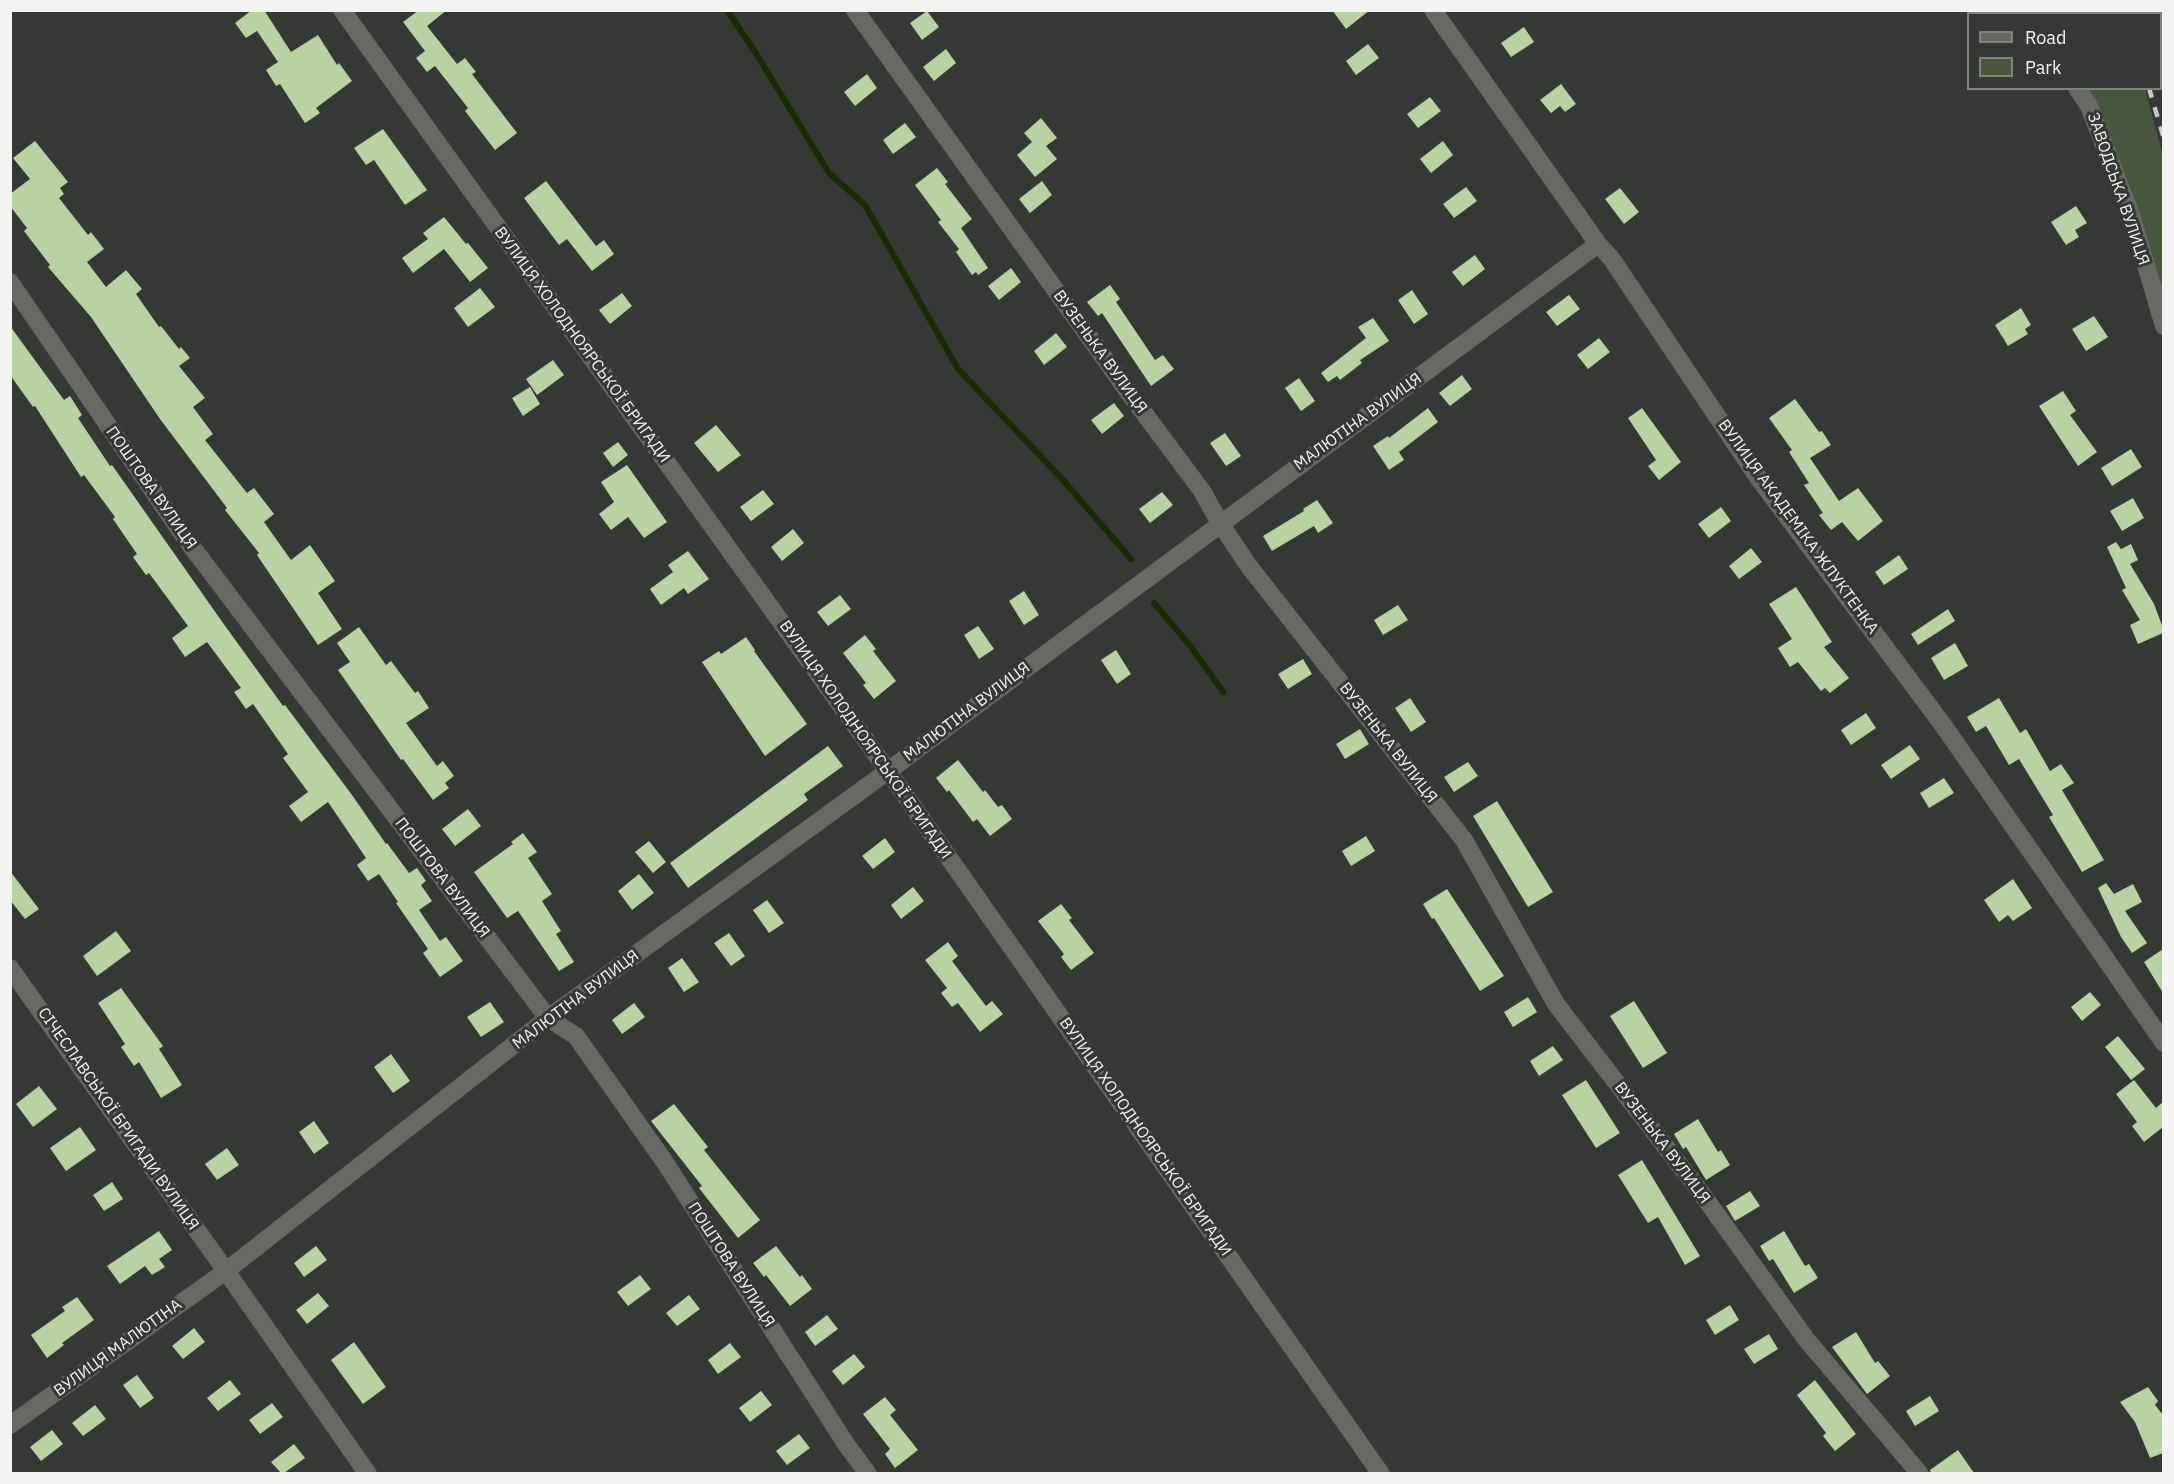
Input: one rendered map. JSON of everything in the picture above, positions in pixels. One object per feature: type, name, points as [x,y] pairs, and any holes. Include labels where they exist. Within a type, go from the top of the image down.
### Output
[{"type":"street","name":"ВУЛИЦЯ ХОЛОДНОЯРСЬКОЇ БРИГАДИ","points":[[342,10],[888,771],[1381,1473]]},
{"type":"street","name":"ВУЗЕНЬКА ВУЛИЦЯ","points":[[855,10],[1202,491],[1248,565],[1464,840],[1556,1004],[1702,1194],[1806,1339],[1920,1473]]},
{"type":"street","name":"ВУЛИЦЯ АКАДЕМІКА ЖЛУКТЕНКА","points":[[1433,10],[1598,244],[1611,258],[1757,476],[1943,725],[2163,1043]]},
{"type":"street","name":"ЗАВОДСЬКА ВУЛИЦЯ","points":[[2078,90],[2089,106],[2131,215],[2163,326]]},
{"type":"street","name":"МАЛЮТІНА ВУЛИЦЯ","points":[[226,1271],[548,1018],[888,771],[1598,244]]},
{"type":"street","name":"ПОШТОВА ВУЛИЦЯ","points":[[10,282],[186,539],[548,1018],[576,1036],[664,1161],[846,1444],[868,1473]]},
{"type":"street","name":"СІЧЕСЛАВСЬКОЇ БРИГАДИ ВУЛИЦЯ","points":[[10,968],[368,1473]]},
{"type":"street","name":"ВУЛИЦЯ МАЛЮТІНА","points":[[10,1425],[226,1271]]},
{"type":"green space","points":[[2123,10],[2124,12],[2037,12]]},
{"type":"green space","points":[[2085,90],[2145,90],[2163,156],[2163,299]]},
{"type":"building","points":[[252,10],[264,10],[291,52],[318,35],[337,65],[339,63],[352,81],[316,108],[320,113],[305,123],[280,84],[276,86],[266,70],[278,62],[257,31],[246,38],[235,23]]},
{"type":"building","points":[[419,10],[447,10],[427,26],[457,64],[465,58],[476,72],[472,74],[517,133],[495,150],[465,111],[468,108],[435,66],[427,72],[416,58],[425,51],[403,22]]},
{"type":"building","points":[[1332,10],[1370,10],[1346,29]]},
{"type":"building","points":[[927,11],[939,27],[922,40],[910,23]]},
{"type":"building","points":[[1524,27],[1534,42],[1511,57],[1501,43]]},
{"type":"building","points":[[1368,44],[1379,58],[1356,75],[1346,61]]},
{"type":"building","points":[[946,49],[956,63],[934,81],[923,67]]},
{"type":"building","points":[[867,74],[877,88],[855,106],[844,92]]},
{"type":"building","points":[[1561,84],[1576,104],[1565,112],[1560,106],[1551,113],[1540,100]]},
{"type":"building","points":[[1430,97],[1441,111],[1418,128],[1407,114]]},
{"type":"building","points":[[1041,118],[1057,138],[1046,146],[1057,159],[1035,177],[1017,155],[1032,142],[1024,133]]},
{"type":"building","points":[[905,123],[916,137],[893,154],[883,140]]},
{"type":"building","points":[[383,129],[427,190],[405,205],[374,160],[366,165],[354,148]]},
{"type":"building","points":[[35,141],[68,182],[60,188],[64,194],[59,198],[88,235],[91,232],[104,249],[87,262],[106,287],[126,270],[142,289],[136,294],[159,327],[161,326],[179,349],[181,347],[190,358],[179,366],[205,398],[193,407],[213,434],[205,440],[247,493],[254,488],[274,514],[264,522],[291,560],[310,545],[335,581],[318,593],[342,629],[318,645],[257,555],[259,553],[160,419],[91,317],[48,267],[50,265],[24,231],[27,228],[10,206],[10,194],[30,179],[13,158]]},
{"type":"building","points":[[1443,141],[1453,155],[1431,173],[1420,159]]},
{"type":"building","points":[[937,168],[948,182],[945,184],[972,219],[961,228],[988,268],[978,275],[976,272],[972,275],[956,252],[959,249],[938,222],[941,220],[915,185]]},
{"type":"building","points":[[546,181],[596,246],[604,240],[614,254],[592,271],[567,239],[559,245],[524,198]]},
{"type":"building","points":[[1042,181],[1052,195],[1030,213],[1019,199]]},
{"type":"building","points":[[1466,187],[1477,201],[1454,218],[1443,204]]},
{"type":"building","points":[[1620,188],[1639,212],[1624,224],[1605,199]]},
{"type":"building","points":[[2076,206],[2087,223],[2075,230],[2079,237],[2066,245],[2051,222]]},
{"type":"building","points":[[444,217],[488,268],[470,282],[444,249],[413,273],[402,258],[428,239],[423,233]]},
{"type":"building","points":[[1475,255],[1485,269],[1463,286],[1452,272]]},
{"type":"building","points":[[1011,268],[1021,282],[999,300],[988,286]]},
{"type":"building","points":[[1110,285],[1120,299],[1116,302],[1155,360],[1163,355],[1174,369],[1151,386],[1102,313],[1098,316],[1087,302]]},
{"type":"building","points":[[480,288],[495,307],[468,327],[454,308]]},
{"type":"building","points":[[1412,290],[1428,314],[1414,324],[1398,300]]},
{"type":"building","points":[[622,293],[632,306],[610,324],[599,310]]},
{"type":"building","points":[[1569,295],[1580,309],[1557,326],[1546,312]]},
{"type":"building","points":[[2021,308],[2031,325],[2025,329],[2028,334],[2008,346],[1995,325]]},
{"type":"building","points":[[2094,316],[2108,337],[2086,351],[2072,329]]},
{"type":"building","points":[[1373,318],[1389,341],[1360,360],[1362,363],[1340,380],[1337,376],[1328,382],[1321,373],[1366,338],[1358,327]]},
{"type":"building","points":[[10,326],[64,400],[70,396],[82,415],[78,418],[110,466],[112,465],[283,706],[285,705],[386,844],[409,873],[417,868],[426,881],[421,885],[432,901],[419,910],[440,941],[446,937],[463,961],[440,977],[423,953],[428,949],[379,874],[368,881],[357,865],[366,858],[328,802],[301,822],[289,806],[308,792],[283,758],[288,754],[253,704],[246,709],[234,692],[241,688],[207,642],[185,657],[172,638],[188,626],[149,573],[146,575],[133,557],[137,554],[113,519],[115,517],[84,475],[81,477],[35,406],[33,407],[10,375]]},
{"type":"building","points":[[1056,333],[1067,347],[1044,365],[1034,351]]},
{"type":"building","points":[[1599,338],[1610,352],[1588,369],[1577,355]]},
{"type":"building","points":[[553,360],[564,375],[537,395],[526,379]]},
{"type":"building","points":[[1462,375],[1472,389],[1450,406],[1439,393]]},
{"type":"building","points":[[1299,378],[1315,401],[1301,411],[1285,388]]},
{"type":"building","points":[[530,387],[540,404],[523,416],[512,398]]},
{"type":"building","points":[[2063,391],[2076,411],[2070,415],[2097,452],[2078,466],[2039,406]]},
{"type":"building","points":[[1795,399],[1831,445],[1810,458],[1839,501],[1858,488],[1883,521],[1858,541],[1842,522],[1831,530],[1819,515],[1823,513],[1804,485],[1809,483],[1789,452],[1792,450],[1769,418]]},
{"type":"building","points":[[1114,403],[1124,416],[1102,434],[1091,420]]},
{"type":"building","points":[[1428,408],[1438,422],[1399,452],[1404,460],[1389,470],[1373,446],[1388,436],[1389,438]]},
{"type":"building","points":[[1642,408],[1681,462],[1659,480],[1648,466],[1656,460],[1628,418]]},
{"type":"building","points":[[716,425],[741,455],[718,472],[694,443]]},
{"type":"building","points":[[1225,433],[1241,456],[1226,466],[1210,443]]},
{"type":"building","points":[[618,442],[628,455],[613,467],[603,453]]},
{"type":"building","points":[[2131,449],[2142,467],[2112,486],[2101,468]]},
{"type":"building","points":[[627,465],[667,522],[644,538],[628,517],[611,530],[599,514],[614,502],[601,482]]},
{"type":"building","points":[[763,490],[774,504],[751,521],[740,507]]},
{"type":"building","points":[[1162,492],[1173,505],[1150,523],[1139,509]]},
{"type":"building","points":[[2133,498],[2144,518],[2122,531],[2110,511]]},
{"type":"building","points":[[1317,500],[1333,523],[1318,533],[1314,526],[1272,551],[1263,536],[1304,511],[1303,509]]},
{"type":"building","points":[[1721,507],[1731,521],[1709,538],[1698,524]]},
{"type":"building","points":[[793,529],[804,543],[782,561],[771,547]]},
{"type":"building","points":[[2116,542],[2121,549],[2131,544],[2138,560],[2130,564],[2154,604],[2163,628],[2163,633],[2138,644],[2130,625],[2140,620],[2122,590],[2126,588],[2107,547]]},
{"type":"building","points":[[1751,548],[1762,562],[1739,579],[1729,566]]},
{"type":"building","points":[[688,551],[709,579],[688,594],[684,588],[661,605],[650,589],[673,572],[668,565]]},
{"type":"building","points":[[1899,555],[1908,569],[1884,585],[1875,572]]},
{"type":"building","points":[[1796,587],[1832,642],[1824,647],[1849,678],[1830,693],[1825,688],[1821,691],[1798,662],[1790,667],[1778,648],[1792,639],[1769,604]]},
{"type":"building","points":[[1024,591],[1039,615],[1024,625],[1009,601]]},
{"type":"building","points":[[840,595],[851,609],[828,626],[817,612]]},
{"type":"building","points":[[1398,605],[1408,620],[1383,635],[1374,620]]},
{"type":"building","points":[[1948,609],[1955,621],[1918,645],[1911,634]]},
{"type":"building","points":[[978,626],[994,649],[979,659],[964,635]]},
{"type":"building","points":[[359,627],[386,665],[391,661],[415,693],[418,691],[429,708],[406,723],[437,766],[443,761],[454,776],[445,783],[449,788],[433,800],[403,759],[401,760],[338,670],[350,662],[337,643]]},
{"type":"building","points":[[865,635],[876,649],[873,651],[896,681],[874,699],[863,685],[866,683],[843,653]]},
{"type":"building","points":[[746,637],[807,724],[765,756],[702,662],[719,651],[721,654]]},
{"type":"building","points":[[1955,643],[1968,666],[1944,680],[1931,658]]},
{"type":"building","points":[[1116,650],[1131,674],[1117,684],[1101,660]]},
{"type":"building","points":[[1303,659],[1312,674],[1288,689],[1278,674]]},
{"type":"building","points":[[1410,698],[1426,722],[1411,732],[1395,708]]},
{"type":"building","points":[[1999,698],[2020,733],[2026,729],[2050,771],[2061,764],[2074,783],[2062,790],[2104,860],[2082,872],[2049,817],[2053,815],[2019,759],[2009,765],[1986,726],[1976,732],[1967,717]]},
{"type":"building","points":[[1866,713],[1876,728],[1851,745],[1841,730]]},
{"type":"building","points":[[1360,729],[1369,744],[1345,759],[1336,744]]},
{"type":"building","points":[[1910,745],[1920,759],[1891,779],[1881,765]]},
{"type":"building","points":[[828,746],[843,766],[804,794],[808,800],[688,888],[670,863]]},
{"type":"building","points":[[958,760],[983,792],[985,790],[998,807],[1002,805],[1012,819],[990,836],[977,819],[973,822],[949,790],[947,792],[936,778]]},
{"type":"building","points":[[1468,762],[1478,776],[1454,792],[1444,777]]},
{"type":"building","points":[[1944,778],[1954,793],[1929,808],[1920,793]]},
{"type":"building","points":[[1497,801],[1553,892],[1528,907],[1473,816]]},
{"type":"building","points":[[468,809],[481,826],[455,846],[442,829]]},
{"type":"building","points":[[523,833],[537,852],[528,858],[552,894],[542,901],[561,931],[556,934],[574,962],[559,971],[518,911],[507,918],[474,872],[513,844],[511,842]]},
{"type":"building","points":[[1366,836],[1375,851],[1351,866],[1342,851]]},
{"type":"building","points":[[885,838],[895,852],[873,869],[862,856]]},
{"type":"building","points":[[649,841],[666,862],[653,873],[635,852]]},
{"type":"building","points":[[10,871],[39,909],[25,919],[10,900]]},
{"type":"building","points":[[639,874],[654,893],[632,910],[618,891]]},
{"type":"building","points":[[2013,879],[2032,908],[2013,921],[2008,915],[1999,922],[1984,900]]},
{"type":"building","points":[[2106,883],[2114,894],[2133,884],[2142,902],[2125,911],[2147,943],[2132,953],[2121,937],[2098,888]]},
{"type":"building","points":[[913,887],[924,901],[901,919],[891,905]]},
{"type":"building","points":[[1447,889],[1504,976],[1480,991],[1423,904]]},
{"type":"building","points":[[767,900],[784,923],[769,933],[753,910]]},
{"type":"building","points":[[1061,904],[1072,918],[1069,920],[1094,953],[1071,970],[1061,957],[1064,954],[1038,921]]},
{"type":"building","points":[[116,931],[131,951],[97,976],[83,956]]},
{"type":"building","points":[[729,933],[745,956],[731,966],[714,943]]},
{"type":"building","points":[[948,942],[958,956],[952,961],[986,1006],[992,1001],[1003,1014],[980,1032],[958,1003],[952,1007],[941,993],[947,988],[925,960]]},
{"type":"building","points":[[2163,949],[2163,993],[2144,962]]},
{"type":"building","points":[[682,958],[699,982],[684,992],[668,968]]},
{"type":"building","points":[[121,988],[163,1046],[159,1049],[182,1085],[161,1098],[139,1062],[134,1066],[121,1047],[125,1044],[98,1003]]},
{"type":"building","points":[[2090,992],[2101,1005],[2082,1021],[2071,1007]]},
{"type":"building","points":[[1528,997],[1537,1012],[1513,1027],[1504,1012]]},
{"type":"building","points":[[1634,1001],[1667,1053],[1643,1068],[1610,1016]]},
{"type":"building","points":[[490,1002],[504,1022],[481,1037],[467,1017]]},
{"type":"building","points":[[634,1003],[645,1017],[622,1034],[612,1020]]},
{"type":"building","points":[[2118,1036],[2145,1069],[2131,1080],[2105,1047]]},
{"type":"building","points":[[1553,1046],[1563,1060],[1539,1076],[1530,1061]]},
{"type":"building","points":[[391,1054],[410,1081],[393,1093],[374,1067]]},
{"type":"building","points":[[1586,1080],[1620,1133],[1596,1148],[1562,1095]]},
{"type":"building","points":[[2134,1080],[2156,1108],[2163,1102],[2163,1127],[2144,1142],[2132,1126],[2137,1122],[2116,1094]]},
{"type":"building","points":[[39,1086],[57,1109],[33,1127],[16,1104]]},
{"type":"building","points":[[674,1104],[708,1147],[704,1150],[760,1220],[738,1238],[699,1188],[702,1186],[651,1121]]},
{"type":"building","points":[[1698,1119],[1718,1152],[1721,1150],[1730,1165],[1706,1180],[1686,1147],[1683,1149],[1674,1134]]},
{"type":"building","points":[[314,1121],[329,1143],[314,1154],[299,1132]]},
{"type":"building","points":[[80,1127],[96,1150],[66,1171],[50,1148]]},
{"type":"building","points":[[227,1148],[239,1165],[217,1180],[205,1164]]},
{"type":"building","points":[[1642,1160],[1700,1256],[1685,1265],[1658,1217],[1648,1223],[1618,1175]]},
{"type":"building","points":[[112,1182],[123,1199],[104,1211],[93,1195]]},
{"type":"building","points":[[1750,1191],[1760,1206],[1735,1221],[1726,1206]]},
{"type":"building","points":[[159,1231],[172,1250],[159,1259],[165,1267],[152,1275],[145,1266],[120,1284],[107,1266]]},
{"type":"building","points":[[1784,1231],[1805,1266],[1809,1264],[1818,1278],[1794,1293],[1773,1259],[1769,1261],[1760,1246]]},
{"type":"building","points":[[316,1246],[327,1260],[304,1277],[294,1263]]},
{"type":"building","points":[[776,1246],[812,1289],[790,1306],[766,1275],[764,1277],[753,1263]]},
{"type":"building","points":[[640,1275],[651,1289],[628,1306],[617,1292]]},
{"type":"building","points":[[318,1293],[329,1306],[307,1324],[296,1310]]},
{"type":"building","points":[[689,1295],[700,1309],[677,1326],[666,1313]]},
{"type":"building","points":[[77,1297],[94,1320],[62,1343],[64,1345],[47,1358],[31,1335],[65,1311],[62,1307]]},
{"type":"building","points":[[1730,1305],[1739,1320],[1715,1335],[1706,1320]]},
{"type":"building","points":[[827,1315],[838,1329],[815,1346],[805,1332]]},
{"type":"building","points":[[194,1328],[205,1342],[183,1359],[172,1346]]},
{"type":"building","points":[[1856,1332],[1875,1363],[1878,1361],[1890,1376],[1867,1394],[1832,1347]]},
{"type":"building","points":[[1769,1334],[1778,1349],[1754,1364],[1744,1349]]},
{"type":"building","points":[[354,1342],[386,1387],[363,1404],[331,1360]]},
{"type":"building","points":[[730,1343],[741,1357],[718,1374],[708,1360]]},
{"type":"building","points":[[854,1354],[865,1367],[843,1385],[832,1371]]},
{"type":"building","points":[[137,1375],[154,1398],[140,1408],[123,1385]]},
{"type":"building","points":[[230,1380],[241,1394],[218,1411],[207,1398]]},
{"type":"building","points":[[1815,1380],[1856,1434],[1835,1451],[1823,1436],[1826,1433],[1797,1395]]},
{"type":"building","points":[[2148,1387],[2158,1401],[2155,1405],[2163,1415],[2163,1453],[2150,1458],[2135,1422],[2120,1402]]},
{"type":"building","points":[[761,1391],[772,1405],[750,1422],[739,1408]]},
{"type":"building","points":[[1930,1396],[1939,1411],[1915,1426],[1906,1411]]},
{"type":"building","points":[[885,1397],[896,1410],[890,1415],[918,1450],[895,1468],[885,1454],[890,1449],[863,1414]]},
{"type":"building","points":[[272,1403],[283,1417],[260,1434],[249,1420]]},
{"type":"building","points":[[95,1405],[106,1419],[83,1436],[72,1423]]},
{"type":"building","points":[[52,1430],[63,1444],[41,1461],[30,1447]]},
{"type":"building","points":[[799,1434],[810,1448],[787,1465],[776,1451]]},
{"type":"building","points":[[294,1444],[305,1458],[281,1473],[271,1462]]},
{"type":"building","points":[[1958,1450],[1974,1473],[1931,1473],[1930,1470]]},
{"type":"waterway","points":[[727,10],[829,173],[865,205],[958,369],[1063,480],[1131,559]]},
{"type":"waterway","points":[[1154,603],[1192,648],[1223,692]]},
{"type":"railway","points":[[2162,80],[2164,86]]},
{"type":"railway","points":[[2150,90],[2164,139]]}]
